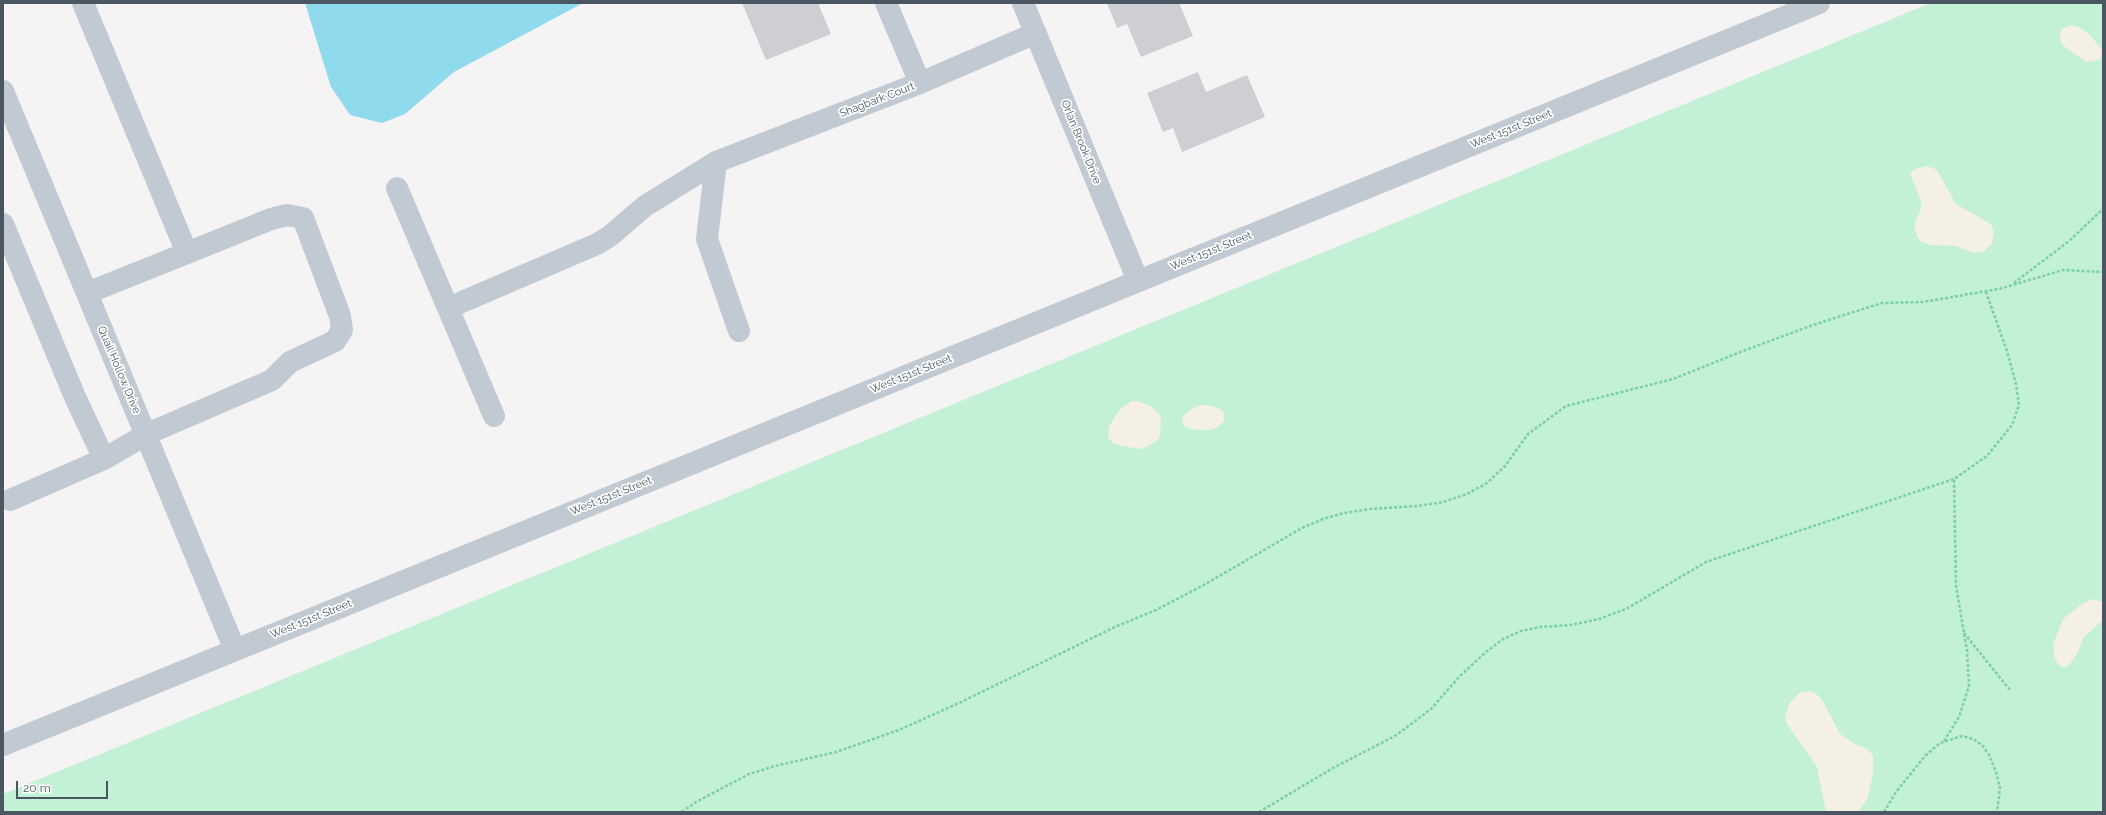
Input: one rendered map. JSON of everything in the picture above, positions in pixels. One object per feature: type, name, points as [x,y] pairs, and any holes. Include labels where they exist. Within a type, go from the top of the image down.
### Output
[{"type":"street","points":[[84,3],[187,253]]},
{"type":"street","points":[[886,3],[920,83]]},
{"type":"street","name":"Orlan Brook Drive","points":[[1023,3],[1138,281]]},
{"type":"street","name":"West 151st Street","points":[[3,745],[1820,3]]},
{"type":"street","name":"Shagbark Court","points":[[448,308],[597,244],[610,236],[645,206],[716,162],[920,83],[1036,33]]},
{"type":"street","name":"Quail Hollow Drive","points":[[3,91],[147,434],[235,650]]},
{"type":"street","points":[[716,162],[707,239],[739,331]]},
{"type":"street","points":[[397,188],[494,416]]},
{"type":"street","points":[[10,500],[104,459],[147,434],[272,380],[290,362],[334,341],[342,330],[340,316],[303,218],[287,215],[271,219],[87,293]]},
{"type":"street","points":[[3,224],[75,397],[104,459]]},
{"type":"path","points":[[2013,285],[2069,241],[2103,210]]},
{"type":"path","points":[[682,812],[702,798],[749,774],[775,766],[836,752],[899,730],[960,703],[1117,626],[1156,610],[1202,586],[1302,528],[1316,522],[1344,513],[1395,506],[1417,506],[1443,502],[1467,494],[1487,483],[1505,466],[1528,434],[1566,406],[1673,380],[1743,351],[1813,325],[1882,304],[1923,302],[1986,292],[2063,270],[2103,272]]},
{"type":"path","points":[[1259,812],[1333,768],[1395,736],[1431,709],[1459,677],[1486,652],[1503,639],[1521,631],[1540,627],[1571,625],[1599,619],[1626,609],[1706,562],[1954,479],[1987,456],[2012,425],[2019,405],[2016,384],[2008,352],[1986,292]]},
{"type":"path","points":[[1884,812],[1896,792],[1925,756],[1944,741],[1959,716],[1969,686],[1964,632],[1956,586],[1954,479]]},
{"type":"path","points":[[1964,632],[2010,690]]},
{"type":"path","points":[[1944,741],[1962,736],[1973,739],[1982,745],[1996,772],[2000,788],[1997,812]]},
{"type":"green space","points":[[1931,3],[2103,3],[2103,812],[3,812],[3,794]]},
{"type":"sand","points":[[2071,25],[2079,27],[2090,35],[2099,46],[2103,53],[2099,60],[2086,62],[2061,44],[2060,33],[2062,29]]},
{"type":"sand","points":[[1927,166],[1937,170],[1956,204],[1991,224],[1994,232],[1992,244],[1984,251],[1973,253],[1956,246],[1930,245],[1920,241],[1915,229],[1915,223],[1921,209],[1921,202],[1910,173],[1915,169]]},
{"type":"sand","points":[[1132,401],[1138,401],[1152,407],[1159,414],[1161,420],[1160,435],[1157,441],[1142,449],[1121,446],[1113,443],[1108,437],[1109,427],[1119,410]]},
{"type":"sand","points":[[1201,405],[1208,405],[1220,409],[1224,413],[1224,421],[1216,428],[1209,430],[1196,430],[1186,427],[1183,424],[1182,417],[1190,410]]},
{"type":"sand","points":[[2093,599],[2103,602],[2103,620],[2084,637],[2078,652],[2070,664],[2066,667],[2061,667],[2055,660],[2053,644],[2063,619],[2082,604]]},
{"type":"sand","points":[[1811,691],[1819,696],[1840,734],[1857,745],[1868,749],[1873,756],[1873,772],[1868,798],[1858,812],[1826,812],[1817,767],[1787,724],[1785,717],[1789,704],[1799,693]]},
{"type":"water","points":[[305,3],[583,3],[454,72],[405,114],[382,123],[350,115],[331,87]]},
{"type":"building","points":[[742,3],[818,3],[831,34],[766,60]]},
{"type":"building","points":[[1107,3],[1179,3],[1193,36],[1141,57],[1127,24],[1117,28]]},
{"type":"building","points":[[1198,72],[1206,92],[1247,75],[1265,117],[1182,152],[1173,128],[1163,132],[1147,93]]}]
